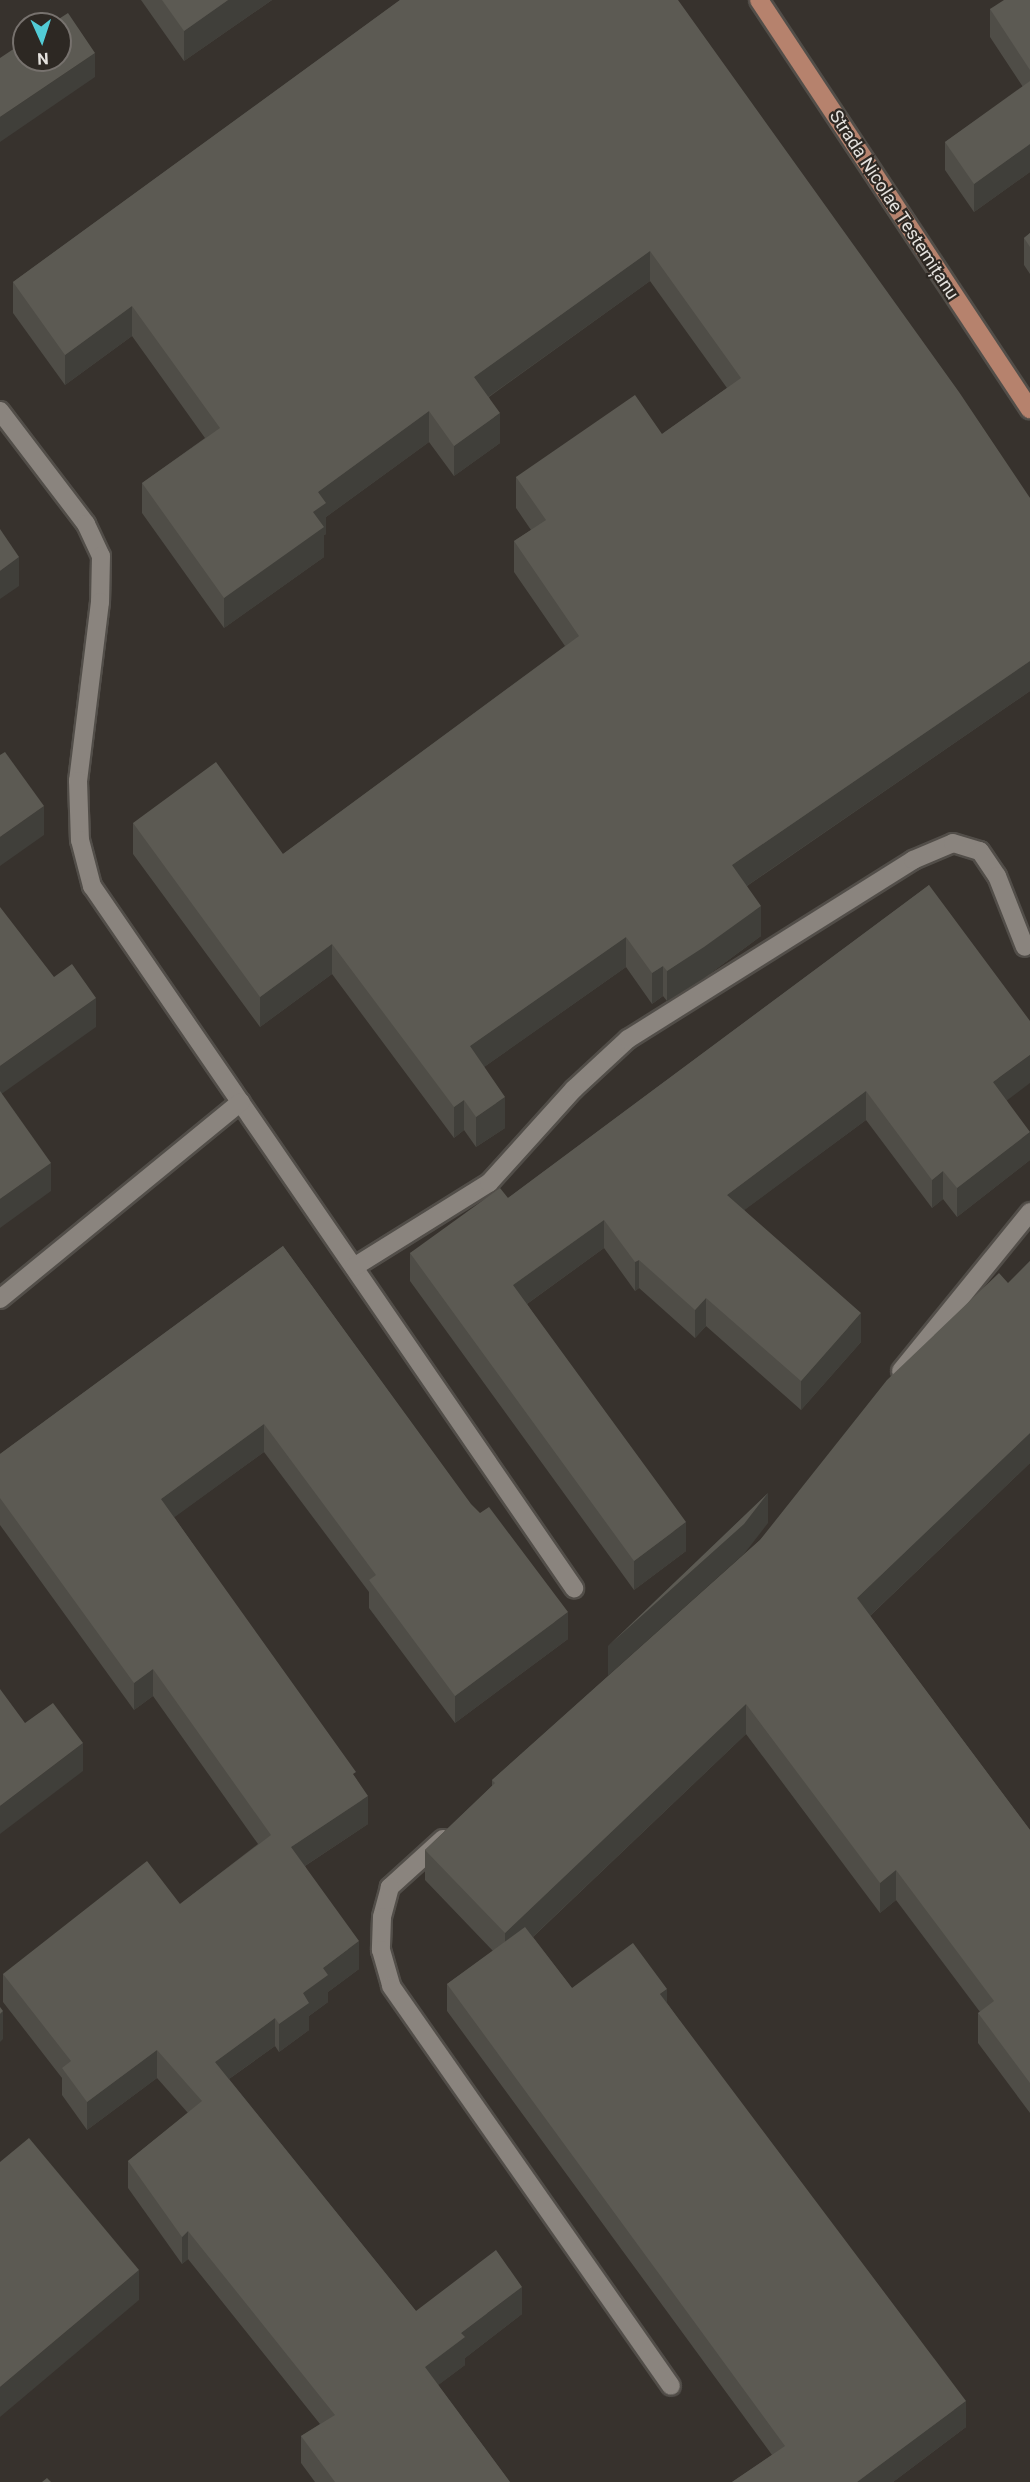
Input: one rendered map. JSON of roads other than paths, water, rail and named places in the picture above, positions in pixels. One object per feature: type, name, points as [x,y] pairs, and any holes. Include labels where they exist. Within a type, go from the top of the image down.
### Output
[{"type":"main road","name":"Strada Nicolae Testemițanu","points":[[759,0],[1030,410]]},
{"type":"lane","points":[[0,411],[86,524],[101,556],[100,602],[78,781],[80,840],[92,886],[574,1588]]},
{"type":"lane","points":[[354,1267],[489,1183],[574,1089],[628,1039],[913,860],[953,843],[980,851],[996,876],[1025,947]]},
{"type":"lane","points":[[0,1299],[241,1102]]},
{"type":"lane","points":[[889,1387],[1030,1212]]},
{"type":"lane","points":[[460,1823],[390,1887],[382,1917],[381,1950],[391,1986],[671,2386]]}]
